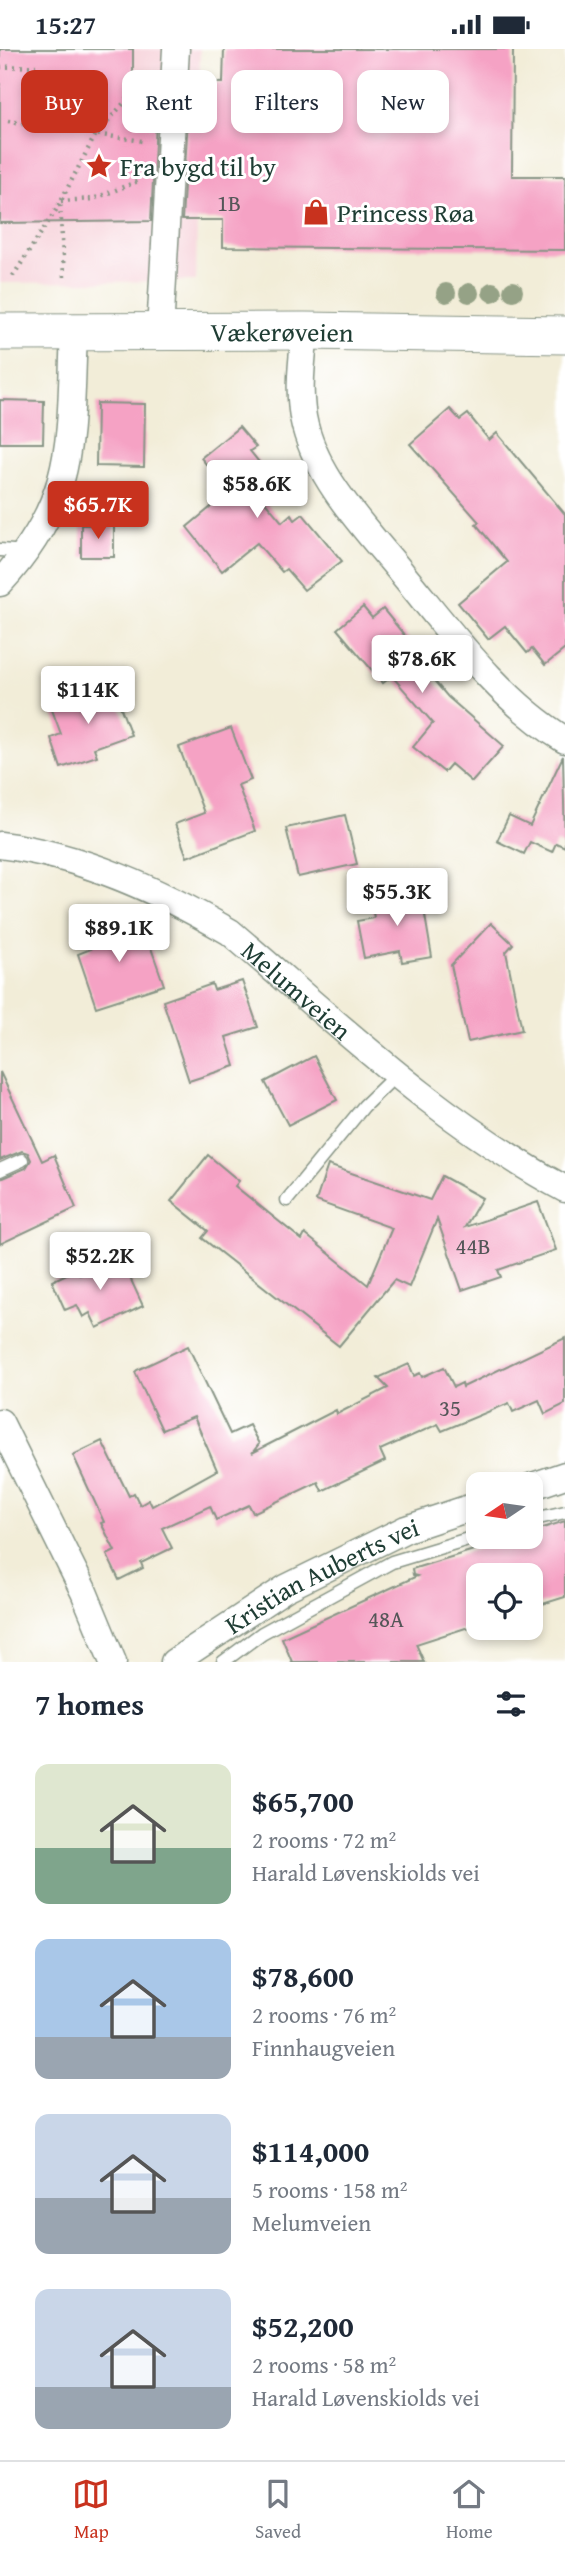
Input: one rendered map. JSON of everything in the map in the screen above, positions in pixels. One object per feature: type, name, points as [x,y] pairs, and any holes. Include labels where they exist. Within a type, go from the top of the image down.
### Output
[{"type":"main road","name":"Vækerøveien","points":[[0,332],[305,331],[565,335]]},
{"type":"street","points":[[160,332],[176,49]]},
{"type":"street","points":[[305,331],[301,388],[306,428],[324,468],[348,507],[452,633],[510,697],[565,740]]},
{"type":"street","points":[[0,583],[26,552],[50,513],[66,471],[71,430],[74,333]]},
{"type":"street","name":"Melumveien","points":[[0,845],[25,848],[96,868],[191,909],[230,932],[453,1120],[512,1160],[565,1189]]},
{"type":"street","points":[[0,1422],[84,1592],[114,1662]]},
{"type":"street","points":[[543,1483],[565,1475]]},
{"type":"street","name":"Kristian Auberts vei","points":[[174,1662],[286,1588],[406,1529],[466,1509]]},
{"type":"lane","points":[[0,550],[26,552]]},
{"type":"lane","points":[[288,1200],[364,1106],[397,1074]]},
{"type":"lane","points":[[0,1170],[22,1160]]},
{"type":"lane","points":[[543,1517],[565,1512]]},
{"type":"lane","points":[[223,1662],[262,1633],[392,1562],[466,1540]]},
{"type":"path","points":[[0,67],[36,66]]},
{"type":"path","points":[[13,276],[60,201],[96,134],[122,105]]},
{"type":"path","points":[[8,121],[144,141]]},
{"type":"path","points":[[60,201],[93,199],[142,180]]},
{"type":"path","points":[[60,201],[64,277]]},
{"type":"shaded area","points":[[0,49],[200,49],[200,70],[122,70],[122,133],[199,133],[196,281],[0,283]]},
{"type":"building","points":[[0,49],[133,49],[133,70],[122,70],[122,133],[155,133],[151,221],[0,223]]},
{"type":"building","points":[[224,49],[513,49],[512,176],[565,176],[565,250],[223,247],[223,220],[182,220],[187,133],[217,133],[217,83],[223,83]]},
{"type":"building","points":[[0,400],[44,401],[43,443],[0,443]]},
{"type":"building","points":[[97,403],[145,404],[144,467],[96,466]]},
{"type":"building","points":[[450,409],[460,420],[468,414],[489,440],[497,433],[565,514],[565,649],[545,665],[532,649],[527,653],[505,626],[488,639],[458,603],[507,562],[476,524],[479,522],[410,444]]},
{"type":"building","points":[[239,427],[256,447],[250,451],[263,467],[247,480],[282,522],[291,514],[295,520],[303,514],[342,561],[304,590],[286,569],[282,572],[257,543],[222,571],[187,527],[229,492],[201,458]]},
{"type":"building","points":[[114,524],[114,557],[81,557],[81,525]]},
{"type":"building","points":[[363,607],[372,618],[383,609],[419,653],[416,655],[427,667],[424,669],[448,697],[504,746],[472,782],[451,764],[444,772],[413,747],[433,723],[392,676],[383,683],[337,629]]},
{"type":"building","points":[[112,685],[131,735],[94,748],[97,756],[61,768],[51,738],[61,734],[51,707]]},
{"type":"building","points":[[231,728],[251,780],[238,785],[255,831],[187,857],[175,824],[204,813],[179,747]]},
{"type":"building","points":[[563,756],[565,847],[556,843],[552,852],[530,842],[524,854],[497,841],[509,816],[530,826]]},
{"type":"building","points":[[345,815],[357,864],[298,877],[286,828]]},
{"type":"building","points":[[421,892],[432,957],[402,962],[400,951],[364,958],[357,921],[374,918],[371,900]]},
{"type":"building","points":[[121,922],[125,934],[144,928],[164,985],[96,1007],[78,954],[91,949],[86,933]]},
{"type":"building","points":[[491,923],[513,944],[506,952],[522,1030],[468,1042],[451,965]]},
{"type":"building","points":[[242,981],[258,1027],[226,1037],[235,1066],[189,1081],[163,1001],[212,984],[214,990]]},
{"type":"building","points":[[314,1056],[337,1100],[288,1125],[265,1082]]},
{"type":"building","points":[[0,1072],[42,1161],[54,1155],[76,1208],[0,1244],[0,1179],[26,1168],[31,1160],[28,1153],[22,1151],[0,1160]]},
{"type":"building","points":[[208,1155],[239,1181],[235,1186],[302,1240],[305,1234],[368,1285],[392,1228],[316,1201],[328,1165],[430,1200],[442,1176],[482,1198],[465,1227],[538,1202],[556,1250],[498,1270],[501,1277],[462,1290],[437,1219],[409,1287],[394,1280],[339,1346],[202,1238],[208,1231],[171,1201]]},
{"type":"building","points":[[120,1256],[143,1306],[97,1328],[90,1313],[83,1317],[77,1305],[65,1310],[52,1281],[77,1269],[80,1275]]},
{"type":"building","points":[[565,1338],[565,1404],[545,1414],[539,1400],[513,1412],[509,1403],[442,1431],[438,1424],[380,1450],[385,1461],[322,1491],[318,1482],[253,1513],[249,1505],[216,1520],[210,1506],[162,1528],[172,1548],[141,1563],[143,1568],[119,1580],[107,1555],[115,1551],[73,1455],[102,1441],[129,1496],[134,1493],[140,1505],[149,1500],[152,1506],[217,1470],[194,1417],[162,1430],[135,1372],[137,1370],[188,1346],[230,1434],[249,1425],[259,1444],[252,1453],[336,1410],[337,1414],[388,1388],[378,1378],[409,1364],[414,1376],[420,1373],[422,1377],[444,1367],[454,1387],[462,1383],[463,1387]]},
{"type":"building","points":[[565,1521],[565,1597],[543,1604],[543,1563],[466,1563],[466,1628],[416,1644],[424,1662],[292,1662],[282,1638],[417,1576],[413,1575],[412,1569],[477,1549],[543,1549],[543,1528]]},
{"type":"place","name":"Fra bygd til by","points":[[99,166]]},
{"type":"place","name":"Princess Røa","points":[[316,212]]}]
